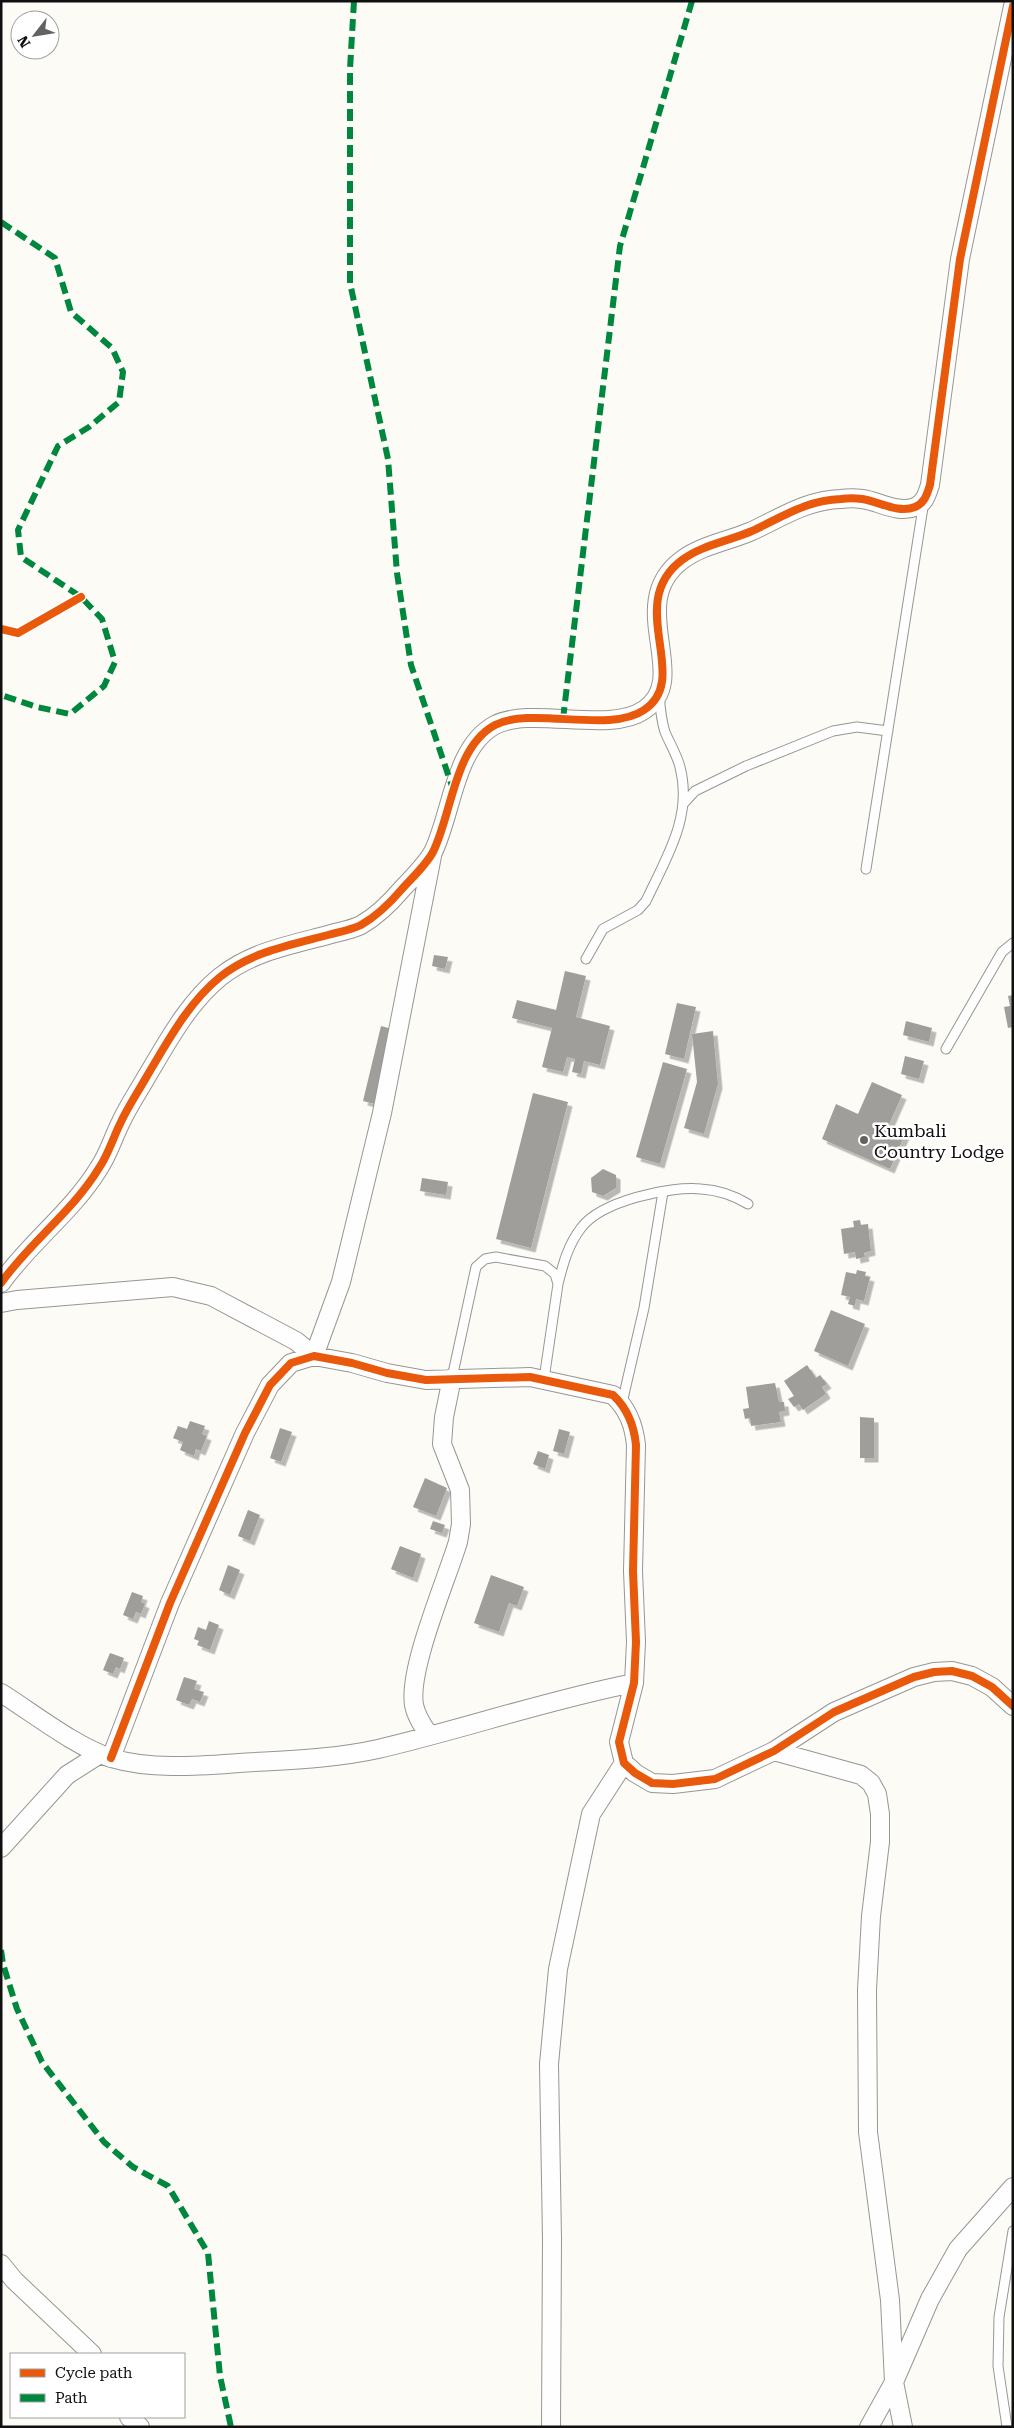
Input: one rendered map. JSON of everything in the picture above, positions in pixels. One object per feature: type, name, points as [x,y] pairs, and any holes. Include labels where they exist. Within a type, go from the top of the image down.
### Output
[{"type":"street","points":[[314,1356],[341,1282],[382,1113],[432,853],[464,761],[480,735],[498,723],[524,719],[597,720],[625,717],[644,710],[659,694],[663,672],[656,602],[661,587],[673,568],[685,558],[706,547],[750,532],[800,506],[819,501],[863,499],[885,506],[905,509],[916,507],[924,501],[930,485],[960,259],[1013,6]]},
{"type":"street","points":[[1,1283],[100,1167],[121,1121],[176,1028],[196,1002],[217,980],[238,964],[262,952],[358,926],[380,913],[432,853]]},
{"type":"street","points":[[1,1303],[172,1287],[211,1296],[296,1341],[314,1356]]},
{"type":"street","points":[[1,1848],[67,1775],[80,1764],[105,1756],[245,1433],[270,1386],[279,1374],[291,1363],[314,1356],[426,1380],[530,1377],[613,1395],[622,1403],[634,1424],[636,1445],[633,1571],[636,1642],[634,1683],[619,1742],[624,1763],[652,1783],[673,1784],[714,1778],[774,1751],[834,1712],[914,1677],[934,1672],[952,1671],[972,1676],[992,1687],[1013,1706]]},
{"type":"street","points":[[429,1736],[418,1717],[413,1692],[419,1662],[458,1542],[461,1524],[460,1490],[442,1444],[444,1417],[452,1378]]},
{"type":"street","points":[[1,1693],[83,1745],[105,1756],[150,1765],[220,1765],[304,1758],[376,1749],[594,1691],[634,1683]]},
{"type":"street","points":[[774,1751],[861,1775],[871,1783],[877,1794],[880,1842],[871,1916],[867,1990],[868,2132],[890,2300],[894,2382],[903,2427]]},
{"type":"street","points":[[551,2427],[552,2239],[548,2064],[558,1969],[590,1814],[624,1763]]},
{"type":"street","points":[[869,2427],[894,2382],[930,2299],[958,2249],[1013,2188]]},
{"type":"street","points":[[1,2264],[14,2280],[91,2353]]},
{"type":"street","points":[[891,2427],[898,2404]]},
{"type":"street","points":[[130,2418],[140,2427]]},
{"type":"lane","points":[[866,869],[924,501]]},
{"type":"lane","points":[[586,959],[602,929],[638,910],[646,902],[681,825],[684,803],[680,765],[666,733],[659,694]]},
{"type":"lane","points":[[684,803],[696,791],[746,766],[832,732],[857,727],[888,731]]},
{"type":"lane","points":[[946,1050],[1002,952],[1013,943]]},
{"type":"lane","points":[[544,1380],[558,1284],[567,1250],[581,1227],[595,1213],[613,1205],[663,1192],[700,1189],[729,1194],[748,1204]]},
{"type":"lane","points":[[622,1403],[644,1308],[663,1192]]},
{"type":"lane","points":[[452,1378],[476,1267],[485,1259],[496,1257],[545,1266],[554,1274],[558,1284]]},
{"type":"lane","points":[[1007,2427],[998,2366],[1000,2317],[1013,2231]]},
{"type":"building","points":[[434,955],[448,957],[445,969],[432,966]]},
{"type":"building","points":[[565,971],[586,976],[576,1017],[610,1026],[600,1065],[584,1061],[581,1074],[572,1072],[575,1059],[567,1057],[563,1072],[542,1067],[552,1028],[512,1018],[517,1000],[556,1010]]},
{"type":"building","points":[[1013,995],[1013,1027],[1008,1028],[1004,1007],[1010,1006],[1008,996]]},
{"type":"building","points":[[677,1003],[696,1007],[684,1059],[665,1054]]},
{"type":"building","points":[[906,1021],[932,1028],[929,1042],[903,1035]]},
{"type":"building","points":[[381,1026],[396,1030],[379,1105],[363,1101]]},
{"type":"building","points":[[713,1031],[718,1084],[704,1134],[684,1128],[697,1082],[692,1034]]},
{"type":"building","points":[[905,1056],[924,1061],[919,1079],[901,1074]]},
{"type":"building","points":[[663,1062],[687,1069],[660,1164],[636,1157]]},
{"type":"building","points":[[872,1082],[902,1095],[888,1127],[905,1134],[890,1169],[822,1139],[836,1104],[858,1114]]},
{"type":"building","points":[[533,1093],[568,1102],[531,1248],[496,1239]]},
{"type":"building","points":[[603,1169],[616,1175],[616,1188],[603,1196],[592,1192],[591,1178]]},
{"type":"building","points":[[422,1178],[448,1182],[446,1195],[420,1191]]},
{"type":"building","points":[[860,1220],[861,1225],[868,1224],[871,1251],[864,1253],[865,1257],[856,1259],[855,1252],[844,1254],[841,1229],[854,1227],[853,1221]]},
{"type":"building","points":[[857,1270],[866,1272],[865,1276],[870,1277],[864,1301],[856,1299],[855,1306],[848,1304],[850,1297],[841,1295],[846,1272],[856,1274]]},
{"type":"building","points":[[831,1310],[865,1324],[848,1366],[814,1351]]},
{"type":"building","points":[[807,1365],[816,1378],[820,1375],[827,1384],[822,1387],[826,1394],[803,1410],[799,1404],[794,1407],[788,1399],[794,1396],[784,1381]]},
{"type":"building","points":[[775,1383],[779,1402],[784,1402],[785,1411],[779,1412],[781,1422],[751,1426],[750,1418],[745,1419],[743,1409],[749,1408],[746,1387]]},
{"type":"building","points":[[860,1417],[874,1418],[874,1458],[860,1458]]},
{"type":"building","points":[[190,1421],[205,1426],[202,1434],[207,1436],[201,1451],[196,1449],[194,1456],[180,1450],[183,1442],[173,1438],[178,1426],[187,1429]]},
{"type":"building","points":[[280,1428],[292,1432],[281,1462],[270,1458]]},
{"type":"building","points":[[559,1429],[570,1432],[564,1454],[553,1451]]},
{"type":"building","points":[[538,1451],[549,1455],[545,1469],[533,1464]]},
{"type":"building","points":[[425,1478],[447,1488],[436,1516],[413,1507]]},
{"type":"building","points":[[248,1510],[260,1515],[250,1541],[238,1536]]},
{"type":"building","points":[[433,1521],[445,1525],[442,1533],[430,1529]]},
{"type":"building","points":[[400,1546],[421,1554],[413,1578],[391,1569]]},
{"type":"building","points":[[228,1565],[240,1570],[230,1595],[219,1590]]},
{"type":"building","points":[[491,1575],[524,1587],[517,1606],[509,1603],[499,1632],[474,1623]]},
{"type":"building","points":[[132,1592],[143,1596],[141,1602],[145,1604],[141,1614],[136,1612],[133,1619],[123,1615]]},
{"type":"building","points":[[209,1621],[219,1625],[210,1650],[197,1645],[199,1641],[194,1639],[198,1627],[206,1630]]},
{"type":"building","points":[[110,1653],[124,1658],[120,1669],[116,1667],[113,1674],[103,1670]]},
{"type":"building","points":[[184,1677],[197,1681],[194,1689],[204,1692],[200,1702],[192,1699],[189,1705],[176,1700]]},
{"type":"marked path","points":[[354,1],[350,69],[350,283],[388,459],[397,573],[411,665],[453,789]]},
{"type":"marked path","points":[[563,719],[620,246],[692,1]]},
{"type":"marked path","points":[[1,222],[55,258],[71,312],[112,348],[123,372],[119,402],[89,427],[58,446],[18,530],[21,557],[81,597],[102,619],[115,662],[104,686],[70,714],[37,707],[1,695]]},
{"type":"marked path","points":[[1,1950],[3,1964],[17,2009],[42,2062],[104,2142],[133,2167],[168,2186],[208,2253],[220,2376],[231,2427]]},
{"type":"cycle path","points":[[1,1283],[12,1268],[89,1184],[108,1152],[126,1112],[163,1049],[179,1023],[209,987],[232,968],[258,955],[361,925],[383,909],[427,862],[439,837],[462,765],[481,735],[495,725],[511,720],[529,718],[611,720],[629,717],[644,710],[657,696],[662,679],[662,660],[657,618],[658,598],[665,578],[682,560],[707,547],[743,535],[795,510],[817,502],[857,498],[895,508],[908,509],[915,507],[923,501],[930,485],[960,259],[1013,6]]},
{"type":"cycle path","points":[[1,629],[18,633],[81,597]]},
{"type":"cycle path","points":[[111,1758],[170,1603],[245,1433],[270,1385],[291,1363],[314,1356],[426,1380],[530,1377],[613,1395],[623,1406],[632,1424],[636,1445],[633,1571],[636,1642],[634,1683],[619,1742],[624,1763],[635,1773],[652,1783],[673,1784],[715,1779],[774,1751],[834,1712],[914,1677],[934,1672],[952,1671],[972,1676],[992,1687],[1013,1706]]},
{"type":"place","name":"Kumbali Country Lodge","points":[[864,1140]]}]
